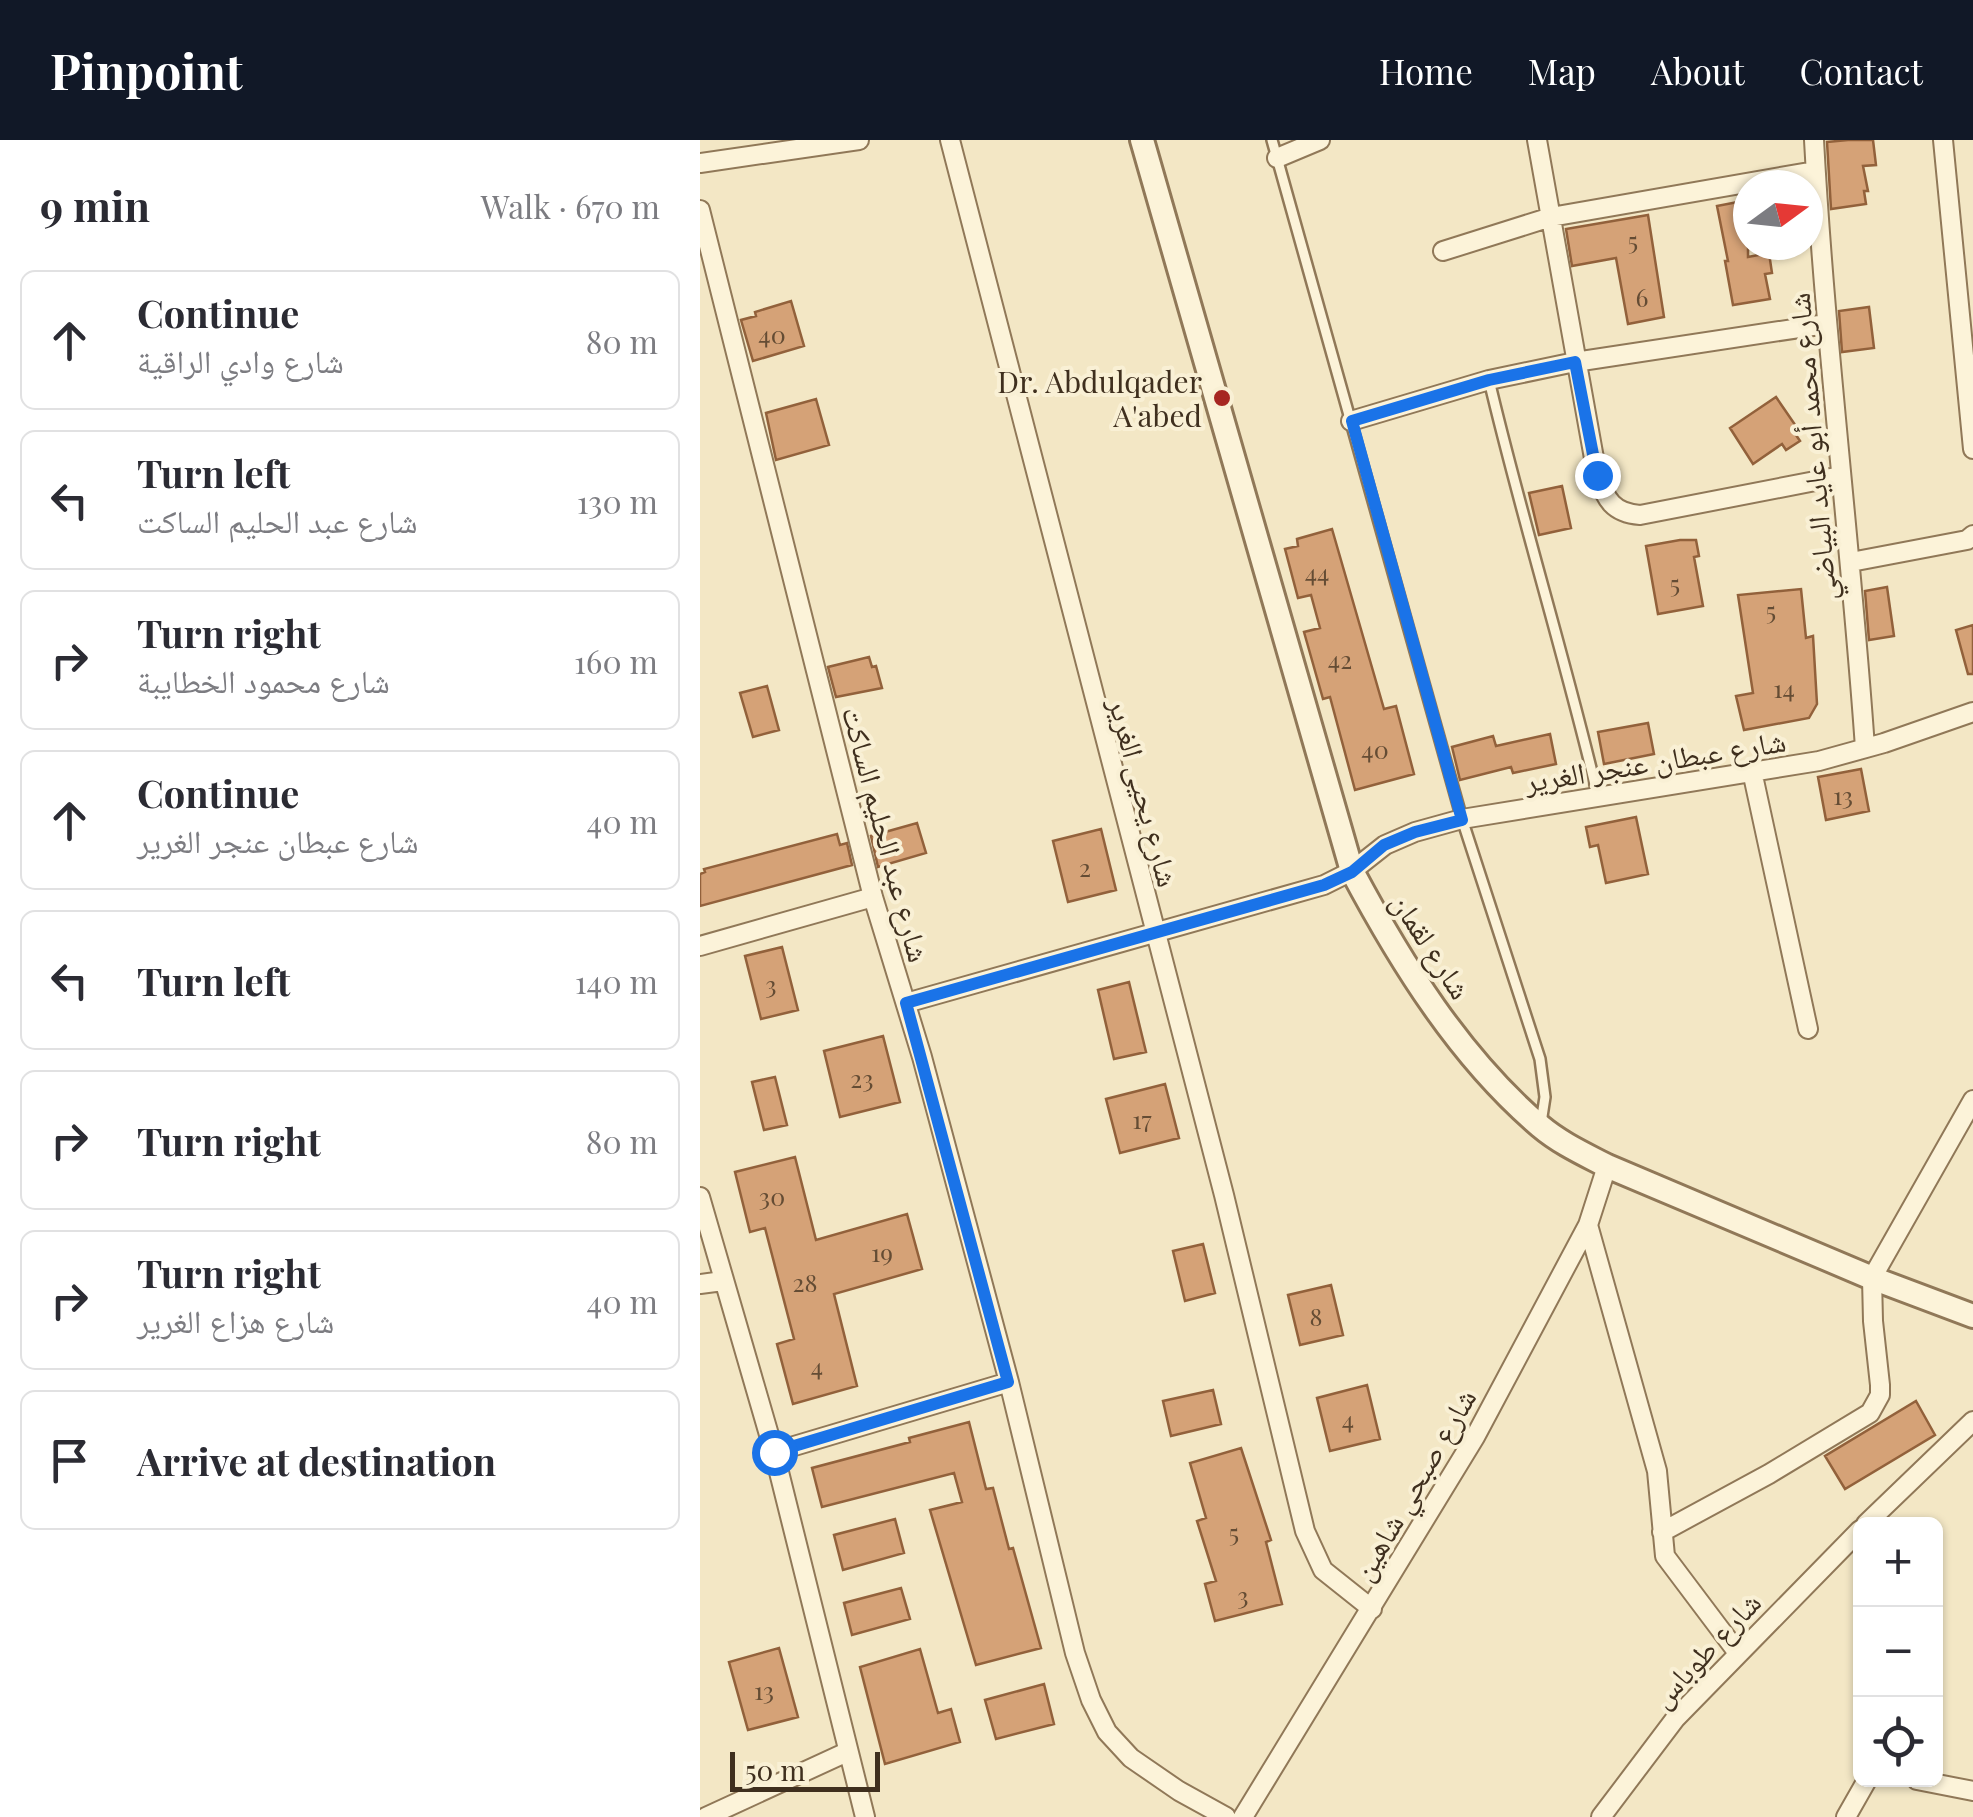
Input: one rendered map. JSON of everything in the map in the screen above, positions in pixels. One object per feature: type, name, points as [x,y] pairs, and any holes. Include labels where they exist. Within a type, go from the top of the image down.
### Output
[{"type":"street","points":[[700,163],[859,140]]},
{"type":"street","name":"شارع يحيى الغرير","points":[[950,140],[1224,1195],[1306,1531],[1324,1570],[1372,1609]]},
{"type":"street","name":"شارع لقمان","points":[[1142,140],[1352,872],[1394,951],[1480,1065],[1540,1126],[1607,1166],[1872,1278],[1973,1316]]},
{"type":"street","points":[[1274,149],[1320,140]]},
{"type":"street","points":[[1537,140],[1597,475],[1612,508],[1640,515],[1841,476]]},
{"type":"street","name":"شارع محمد أبو عايد البياضي","points":[[1814,140],[1815,170]]},
{"type":"street","points":[[1943,140],[1973,449]]},
{"type":"street","points":[[1443,251],[1551,217],[1733,185]]},
{"type":"street","name":"شارع عبد الحليم الساكت","points":[[700,210],[873,898],[906,1003],[1008,1382],[1075,1652],[1091,1700],[1108,1732],[1131,1758],[1226,1817]]},
{"type":"street","name":"شارع محمد أبو عايد البياضي","points":[[1821,260],[1865,748]]},
{"type":"street","points":[[1352,421],[1489,380],[1575,362],[1826,324]]},
{"type":"street","points":[[1851,562],[1967,540],[1973,535]]},
{"type":"street","name":"شارع عبطان عنجر الغرير","points":[[906,1003],[1297,894],[1352,872],[1384,845],[1415,832],[1462,820],[1819,761],[1973,712]]},
{"type":"street","points":[[1752,771],[1808,1029]]},
{"type":"street","points":[[700,946],[873,898]]},
{"type":"street","points":[[1662,1532],[1769,1474],[1870,1413],[1877,1404],[1880,1385],[1872,1278],[1973,1100]]},
{"type":"street","name":"شارع صبحي شاهين","points":[[1243,1817],[1475,1436],[1588,1224],[1607,1166]]},
{"type":"street","points":[[700,1197],[774,1452],[865,1817]]},
{"type":"street","points":[[1588,1224],[1657,1472],[1666,1556],[1738,1653]]},
{"type":"street","points":[[700,1284],[723,1281]]},
{"type":"street","points":[[774,1452],[1008,1382]]},
{"type":"street","name":"شارع طوباس","points":[[1873,1517],[1973,1421]]},
{"type":"street","name":"شارع طوباس","points":[[1601,1817],[1675,1719],[1853,1537]]},
{"type":"street","points":[[706,1817],[847,1752]]},
{"type":"street","points":[[1943,1785],[1973,1791]]},
{"type":"street","points":[[1846,1817],[1863,1787]]},
{"type":"lane","points":[[1274,149],[1462,820],[1540,1059],[1545,1097],[1540,1126]]},
{"type":"lane","points":[[1489,380],[1598,797]]},
{"type":"building","points":[[1873,140],[1876,165],[1863,166],[1868,191],[1864,191],[1866,204],[1831,209],[1827,142]]},
{"type":"building","points":[[1733,203],[1733,260],[1770,260],[1772,273],[1765,274],[1770,299],[1733,305],[1717,206]]},
{"type":"building","points":[[1648,215],[1664,317],[1628,324],[1616,258],[1572,266],[1566,229]]},
{"type":"building","points":[[791,301],[804,346],[753,361],[741,320]]},
{"type":"building","points":[[1869,307],[1874,348],[1842,352],[1839,311]]},
{"type":"building","points":[[1776,397],[1800,432],[1796,435],[1800,441],[1786,450],[1782,444],[1753,464],[1730,428]]},
{"type":"building","points":[[816,399],[829,445],[776,460],[766,413]]},
{"type":"building","points":[[1562,486],[1571,528],[1539,535],[1529,493]]},
{"type":"building","points":[[1332,529],[1384,709],[1396,706],[1414,774],[1355,790],[1330,697],[1323,699],[1304,632],[1320,628],[1311,595],[1298,598],[1285,549],[1298,546],[1297,539]]},
{"type":"building","points":[[1696,540],[1699,556],[1694,557],[1703,606],[1658,614],[1646,546]]},
{"type":"building","points":[[1887,587],[1894,636],[1869,640],[1865,591]]},
{"type":"building","points":[[1801,589],[1806,638],[1813,636],[1817,704],[1809,718],[1744,730],[1736,696],[1753,693],[1738,595]]},
{"type":"building","points":[[1973,625],[1973,674],[1968,674],[1956,630]]},
{"type":"building","points":[[869,657],[882,688],[836,697],[828,667]]},
{"type":"building","points":[[767,686],[779,730],[753,737],[740,693]]},
{"type":"building","points":[[1648,723],[1654,754],[1604,764],[1598,732]]},
{"type":"building","points":[[1550,734],[1556,764],[1513,773],[1511,767],[1460,780],[1452,747],[1493,736],[1496,746]]},
{"type":"building","points":[[1861,769],[1869,811],[1826,820],[1818,777]]},
{"type":"building","points":[[1636,817],[1648,874],[1606,883],[1598,845],[1590,847],[1586,827]]},
{"type":"building","points":[[917,823],[926,853],[878,867],[871,836]]},
{"type":"building","points":[[1101,829],[1116,890],[1068,902],[1053,841]]},
{"type":"building","points":[[837,834],[840,845],[847,843],[852,865],[700,906],[700,874],[704,869]]},
{"type":"building","points":[[782,947],[798,1010],[761,1019],[745,956]]},
{"type":"building","points":[[1129,982],[1146,1052],[1114,1059],[1098,990]]},
{"type":"building","points":[[883,1036],[900,1102],[840,1117],[824,1051]]},
{"type":"building","points":[[775,1077],[787,1125],[764,1130],[752,1082]]},
{"type":"building","points":[[1165,1084],[1179,1138],[1120,1153],[1106,1099]]},
{"type":"building","points":[[795,1157],[816,1240],[907,1214],[922,1269],[834,1294],[857,1386],[793,1404],[777,1344],[794,1339],[765,1228],[750,1232],[735,1172]]},
{"type":"building","points":[[1203,1244],[1215,1293],[1185,1301],[1173,1251]]},
{"type":"building","points":[[1331,1285],[1343,1335],[1300,1345],[1288,1295]]},
{"type":"building","points":[[1367,1385],[1380,1439],[1330,1451],[1317,1398]]},
{"type":"building","points":[[1213,1390],[1221,1424],[1171,1436],[1163,1401]]},
{"type":"building","points":[[1916,1401],[1935,1435],[1845,1489],[1825,1456]]},
{"type":"building","points":[[969,1422],[986,1489],[993,1488],[1041,1648],[976,1665],[930,1510],[962,1502],[954,1473],[822,1507],[812,1468]]},
{"type":"building","points":[[1241,1448],[1271,1540],[1266,1542],[1282,1604],[1215,1621],[1205,1584],[1216,1581],[1197,1521],[1206,1518],[1190,1463]]},
{"type":"building","points":[[895,1519],[904,1553],[843,1570],[834,1535]]},
{"type":"building","points":[[901,1588],[910,1619],[852,1635],[844,1603]]},
{"type":"building","points":[[779,1648],[798,1717],[748,1730],[729,1662]]},
{"type":"building","points":[[920,1649],[938,1713],[951,1709],[960,1742],[885,1764],[860,1667]]},
{"type":"building","points":[[1044,1684],[1054,1724],[996,1739],[985,1700]]},
{"type":"place","name":"Dr. Abdulqader A'abed","points":[[1222,398]]},
{"type":"route","points":[[774,1452],[1008,1382],[906,1003],[1297,894],[1352,872],[1384,845],[1462,820],[1352,421],[1489,380],[1575,362],[1597,475]]}]
